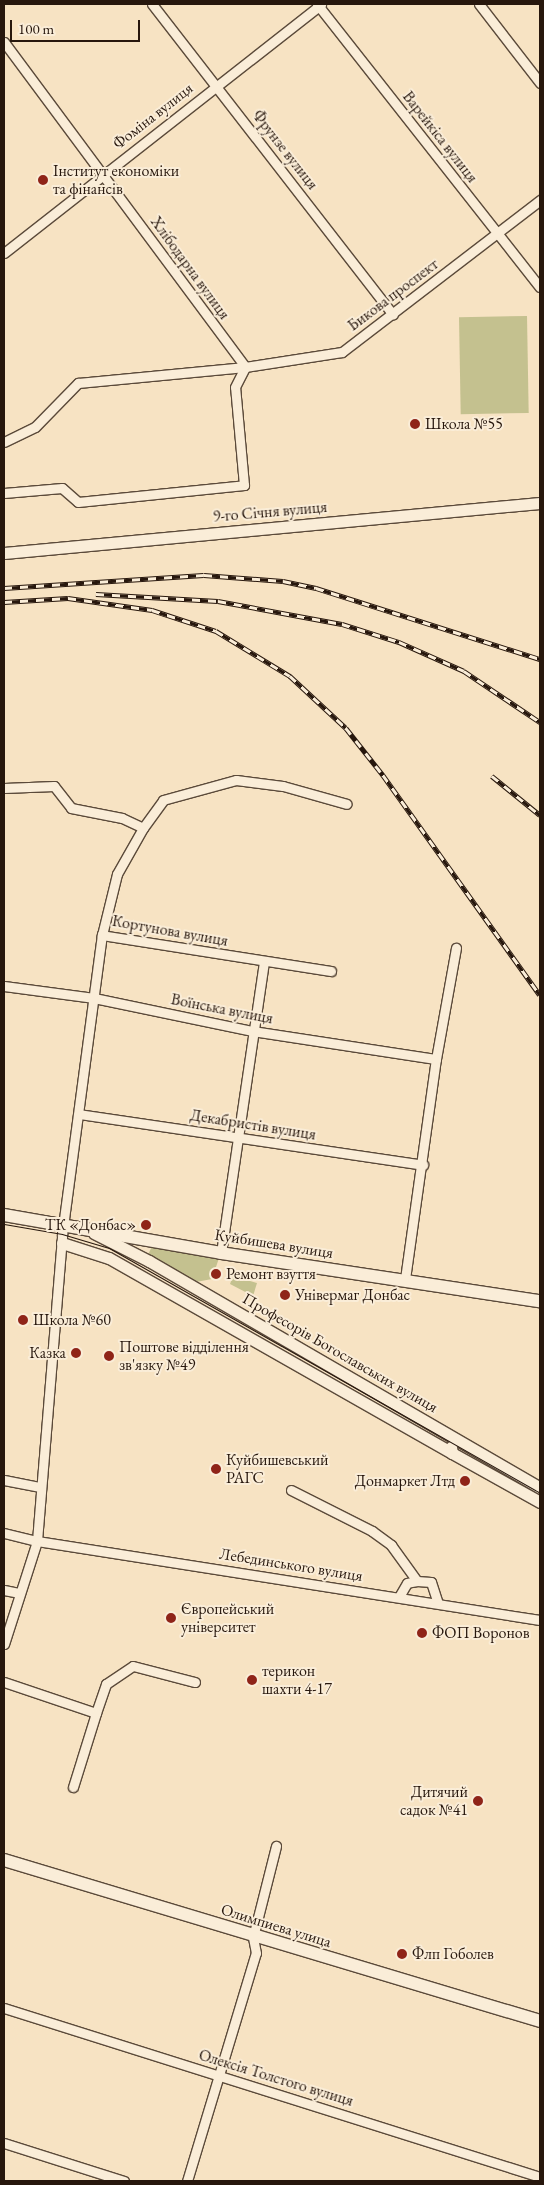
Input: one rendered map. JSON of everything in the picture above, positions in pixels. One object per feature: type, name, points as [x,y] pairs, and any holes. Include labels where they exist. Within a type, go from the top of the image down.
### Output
[{"type":"main road","name":"Куйбишева вулиця","points":[[4,1215],[221,1253],[405,1279],[540,1301]]},
{"type":"main road","name":"Олимпиева улица","points":[[4,1860],[253,1937],[540,2022]]},
{"type":"street","name":"Фрунзе вулиця","points":[[152,4],[393,314]]},
{"type":"street","name":"Фоміна вулиця","points":[[4,253],[319,4]]},
{"type":"street","name":"Варейкіса вулиця","points":[[319,4],[540,287]]},
{"type":"street","points":[[479,4],[540,84]]},
{"type":"street","name":"Хлібодарна вулиця","points":[[4,42],[245,367]]},
{"type":"street","name":"Бикова проспект","points":[[4,442],[35,427],[78,383],[245,367],[342,352],[540,200]]},
{"type":"street","points":[[4,492],[62,488],[78,502],[244,485],[235,387],[245,367]]},
{"type":"street","name":"9-го Січня вулиця","points":[[4,553],[540,503]]},
{"type":"street","name":"Кортунова вулиця","points":[[331,971],[264,962],[102,935],[117,874],[143,828],[163,800],[236,780],[283,786],[347,804]]},
{"type":"street","points":[[4,788],[54,786],[71,808],[122,818],[143,828]]},
{"type":"street","points":[[4,1644],[37,1541],[40,1487],[64,1224],[102,935]]},
{"type":"street","points":[[405,1279],[423,1165],[436,1058],[456,948]]},
{"type":"street","points":[[221,1253],[252,1031],[264,962]]},
{"type":"street","name":"Воїнська вулиця","points":[[4,986],[94,998],[252,1031],[436,1058]]},
{"type":"street","name":"Декабристів вулиця","points":[[79,1114],[423,1165]]},
{"type":"street","name":"Професорів Богославських вулиця","points":[[86,1228],[149,1261],[540,1488]]},
{"type":"street","points":[[62,1244],[109,1258],[540,1502]]},
{"type":"street","name":"Професорів Богославських вулиця","points":[[447,1433],[452,1452]]},
{"type":"street","points":[[4,1480],[40,1487]]},
{"type":"street","points":[[291,1490],[372,1531],[391,1545],[416,1580]]},
{"type":"street","name":"Лебединського вулиця","points":[[4,1533],[37,1541],[540,1620]]},
{"type":"street","points":[[400,1597],[407,1583],[416,1580],[431,1582],[438,1604]]},
{"type":"street","points":[[4,1590],[20,1593]]},
{"type":"street","points":[[73,1787],[106,1684],[133,1666],[195,1682]]},
{"type":"street","points":[[4,1682],[96,1714]]},
{"type":"street","points":[[187,2181],[221,2076],[256,1953],[253,1937],[276,1846]]},
{"type":"street","name":"Олексія Толстого вулиця","points":[[4,2008],[540,2177]]},
{"type":"street","points":[[4,2143],[124,2181]]},
{"type":"shaded area","points":[[527,316],[529,413],[461,414],[459,317]]},
{"type":"shaded area","points":[[152,1246],[219,1258],[212,1279],[196,1282],[148,1255]]},
{"type":"shaded area","points":[[233,1276],[257,1283],[253,1296],[230,1284]]},
{"type":"tram line","points":[[4,1224],[62,1234],[109,1248],[540,1493]]},
{"type":"railway","points":[[4,588],[204,575],[283,581],[316,588],[540,659]]},
{"type":"railway","points":[[96,594],[218,601],[342,624],[399,642],[464,671],[540,722]]},
{"type":"railway","points":[[4,602],[68,598],[152,610],[216,631],[290,676],[346,728],[383,775],[540,995]]},
{"type":"railway","points":[[492,776],[540,815]]},
{"type":"place","name":"Інститут економіки та фінансів","points":[[43,180]]},
{"type":"place","name":"Школа №55","points":[[415,424]]},
{"type":"place","name":"ТК «Донбас»","points":[[146,1225]]},
{"type":"place","name":"Ремонт взуття","points":[[216,1274]]},
{"type":"place","name":"Універмаг Донбас","points":[[285,1295]]},
{"type":"place","name":"Школа №60","points":[[23,1320]]},
{"type":"place","name":"Казка","points":[[76,1353]]},
{"type":"place","name":"Поштове відділення зв'язку №49","points":[[109,1356]]},
{"type":"place","name":"Куйбишевський РАГС","points":[[216,1469]]},
{"type":"place","name":"Донмаркет Лтд","points":[[465,1481]]},
{"type":"place","name":"Європейський університет","points":[[171,1618]]},
{"type":"place","name":"ФОП Воронов","points":[[422,1633]]},
{"type":"place","name":"терикон шахти 4-17","points":[[252,1680]]},
{"type":"place","name":"Дитячий садок №41","points":[[478,1801]]},
{"type":"place","name":"Флп Гоболев","points":[[402,1954]]}]
